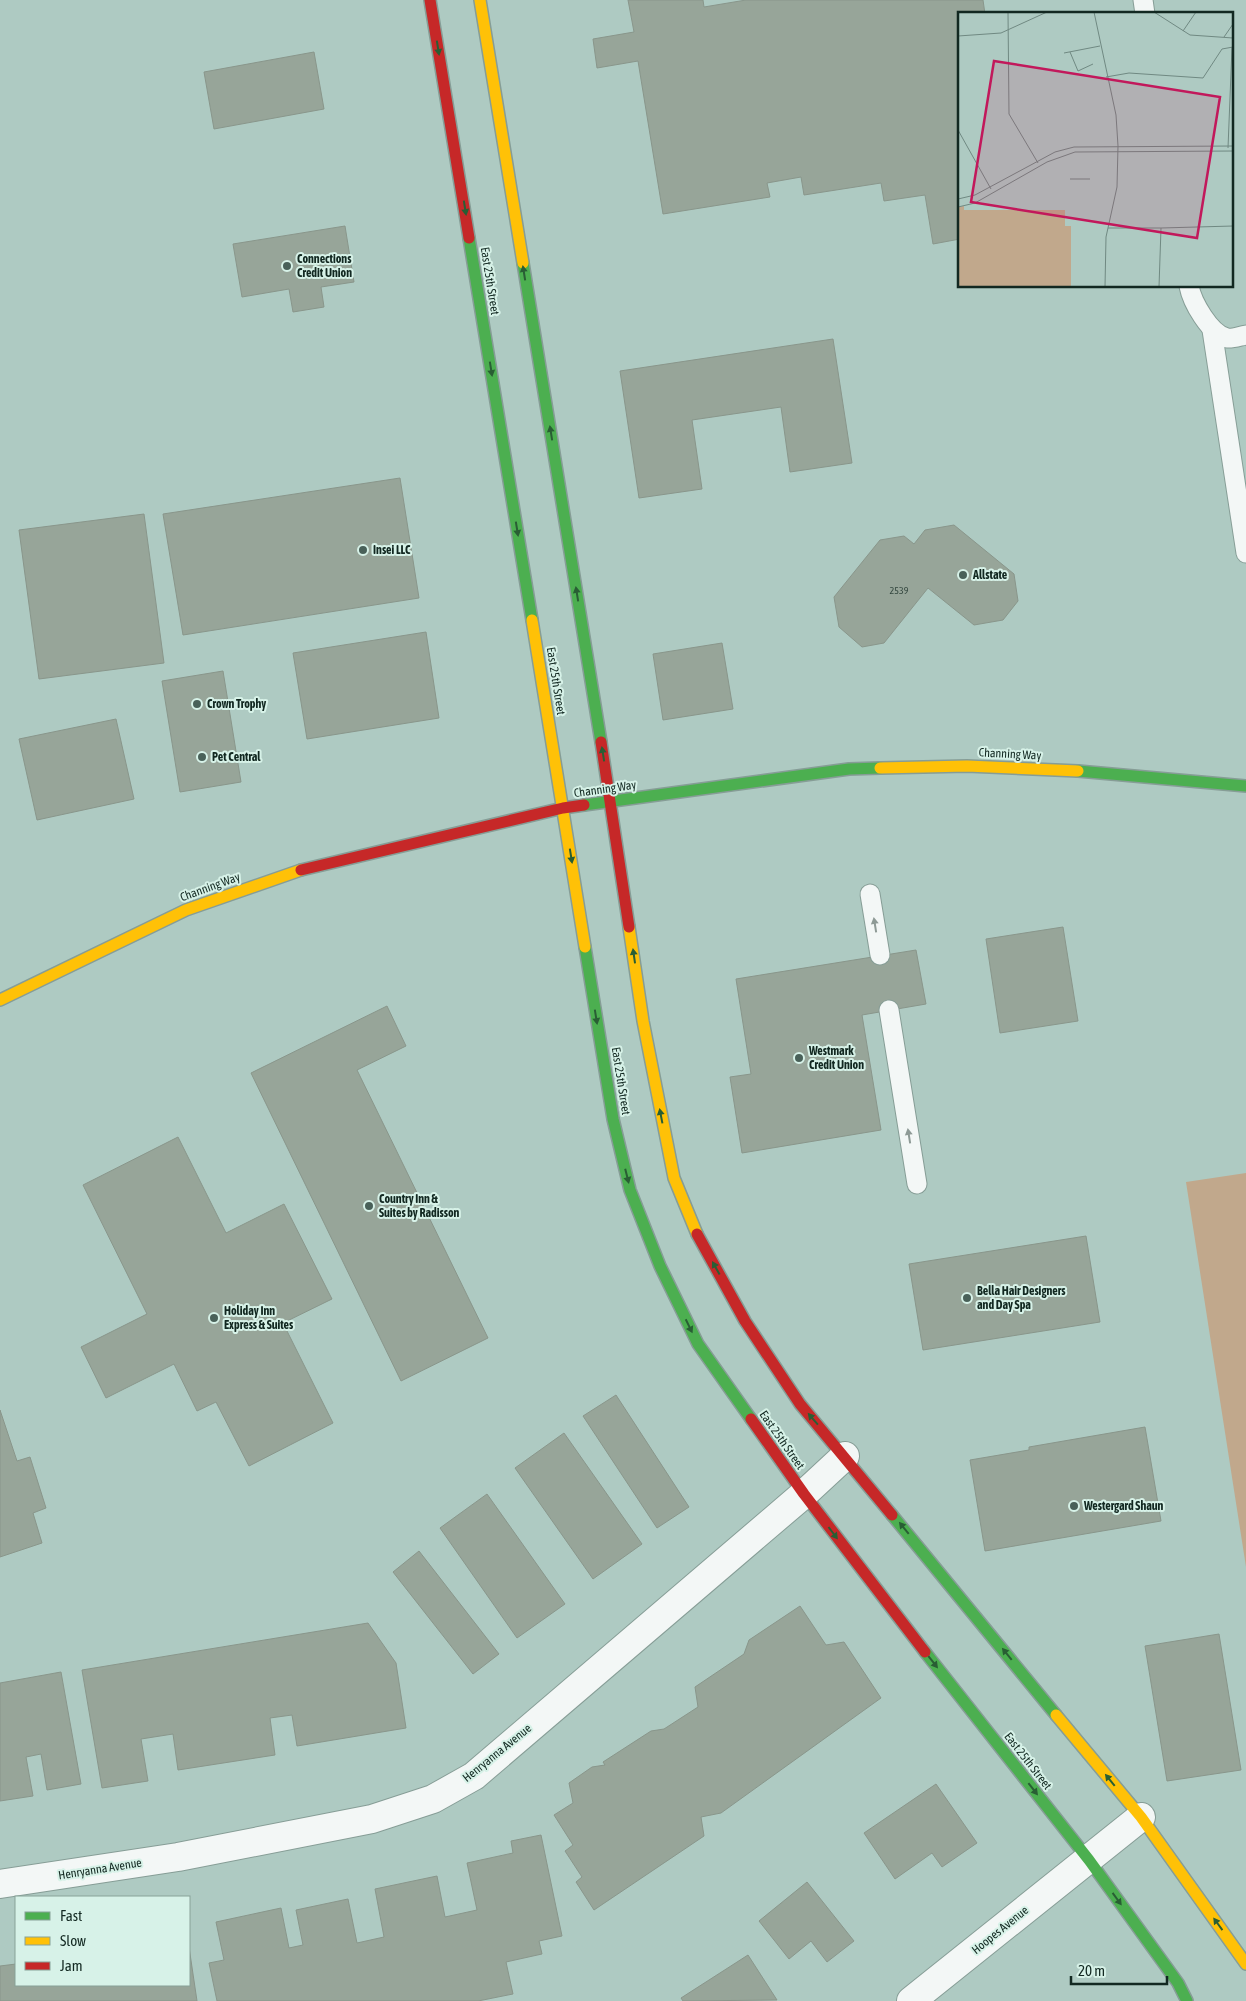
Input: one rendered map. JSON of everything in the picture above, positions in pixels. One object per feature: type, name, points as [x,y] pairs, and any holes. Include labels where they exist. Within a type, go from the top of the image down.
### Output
[{"type":"street","name":"East 25th Street","points":[[430,0],[613,1119],[630,1190],[660,1266],[698,1344],[804,1494],[864,1574],[1089,1860],[1178,1983],[1187,2001]]},
{"type":"street","points":[[480,0],[611,802],[643,1021],[674,1178],[691,1223],[745,1321],[800,1404],[1141,1817],[1246,1964]]},
{"type":"street","name":"Channing Way","points":[[0,1000],[186,910],[296,871],[563,808],[849,769],[921,766],[1086,771],[1246,786]]},
{"type":"street","name":"Henryanna Avenue","points":[[0,1884],[178,1857],[372,1819],[433,1799],[474,1776],[804,1494],[844,1456]]},
{"type":"street","name":"Hoopes Avenue","points":[[911,2001],[1141,1817]]},
{"type":"lane","points":[[1189,288],[1191,296],[1212,330],[1246,552]]},
{"type":"lane","points":[[1212,330],[1228,338],[1246,335]]},
{"type":"lane","points":[[870,894],[880,956]]},
{"type":"lane","points":[[889,1010],[917,1184]]},
{"type":"shaded area","points":[[1246,1173],[1246,1567],[1186,1182]]},
{"type":"building","points":[[628,0],[703,0],[704,7],[746,0],[983,0],[985,12],[958,12],[958,239],[933,244],[925,195],[884,201],[881,183],[804,195],[801,177],[767,183],[770,197],[663,214],[638,61],[597,68],[593,39],[634,32]]},
{"type":"building","points":[[314,52],[324,109],[214,129],[204,72]]},
{"type":"building","points":[[345,226],[354,282],[321,287],[324,307],[293,312],[289,289],[242,297],[233,244]]},
{"type":"building","points":[[833,339],[852,463],[790,472],[781,407],[692,420],[702,489],[639,498],[620,371]]},
{"type":"building","points":[[400,478],[419,598],[183,635],[163,514]]},
{"type":"building","points":[[144,514],[164,663],[39,679],[19,530]]},
{"type":"building","points":[[954,525],[1014,574],[1018,601],[1003,620],[974,625],[928,588],[884,643],[862,647],[839,627],[834,597],[880,540],[904,536],[914,544],[925,530]]},
{"type":"building","points":[[426,632],[439,718],[307,739],[293,653]]},
{"type":"building","points":[[722,643],[733,709],[663,720],[653,654]]},
{"type":"building","points":[[223,671],[241,782],[180,792],[162,681]]},
{"type":"building","points":[[116,719],[134,799],[37,820],[19,739]]},
{"type":"building","points":[[1063,927],[1078,1021],[1000,1033],[986,939]]},
{"type":"building","points":[[916,950],[926,1004],[862,1015],[881,1130],[742,1153],[730,1077],[751,1074],[736,979]]},
{"type":"building","name":"Country Inn & Suites by Radisson","points":[[387,1006],[406,1046],[357,1070],[488,1338],[401,1381],[251,1073]]},
{"type":"building","points":[[178,1137],[226,1233],[284,1204],[332,1299],[283,1323],[333,1423],[249,1466],[216,1402],[197,1411],[174,1364],[106,1398],[81,1347],[147,1314],[83,1185]]},
{"type":"building","points":[[1086,1236],[1100,1322],[923,1350],[909,1264]]},
{"type":"building","points":[[616,1395],[689,1507],[657,1528],[583,1416]]},
{"type":"building","points":[[0,1410],[17,1461],[30,1457],[46,1508],[33,1513],[42,1543],[0,1557]]},
{"type":"building","points":[[1145,1427],[1161,1521],[985,1551],[970,1460],[1029,1450],[1029,1447]]},
{"type":"building","points":[[564,1433],[642,1544],[593,1579],[515,1468]]},
{"type":"building","points":[[487,1494],[565,1604],[517,1638],[440,1528]]},
{"type":"building","points":[[419,1551],[499,1654],[473,1674],[393,1572]]},
{"type":"building","points":[[800,1606],[826,1645],[844,1642],[881,1698],[721,1813],[701,1817],[704,1836],[594,1910],[576,1882],[582,1877],[565,1851],[573,1845],[554,1815],[573,1803],[569,1783],[592,1767],[605,1765],[603,1762],[651,1731],[664,1729],[698,1707],[695,1687],[744,1654],[749,1640]]},
{"type":"building","points":[[368,1623],[396,1663],[406,1728],[297,1746],[292,1715],[270,1718],[275,1755],[178,1770],[173,1734],[141,1739],[148,1781],[102,1788],[82,1670]]},
{"type":"building","points":[[1219,1634],[1241,1770],[1167,1781],[1145,1646]]},
{"type":"building","points":[[61,1672],[81,1784],[47,1790],[41,1754],[26,1757],[33,1796],[0,1801],[0,1683]]},
{"type":"building","points":[[936,1784],[977,1843],[942,1867],[932,1853],[895,1879],[864,1833]]},
{"type":"building","points":[[541,1835],[562,1936],[539,1941],[542,1954],[506,1962],[513,1994],[478,2001],[217,2001],[209,1963],[224,1960],[216,1922],[281,1908],[289,1948],[303,1945],[296,1910],[348,1899],[357,1943],[384,1937],[375,1889],[437,1876],[445,1917],[477,1910],[467,1863],[513,1853],[511,1841]]},
{"type":"building","points":[[807,1882],[854,1941],[827,1962],[811,1941],[789,1959],[759,1921]]},
{"type":"building","points":[[190,1954],[197,2001],[0,2001],[0,1966],[15,1964],[15,1986],[190,1986]]},
{"type":"building","points":[[748,1955],[777,2000],[683,2001],[681,1998]]},
{"type":"traffic: fast","points":[[469,238],[532,620]]},
{"type":"traffic: fast","points":[[523,263],[601,742]]},
{"type":"traffic: fast","points":[[584,805],[849,769],[880,768]]},
{"type":"traffic: fast","points":[[1078,771],[1246,786]]},
{"type":"traffic: fast","points":[[585,947],[613,1119],[630,1190],[660,1266],[698,1344],[751,1419]]},
{"type":"traffic: fast","points":[[892,1515],[1056,1715]]},
{"type":"traffic: fast","points":[[925,1652],[1089,1860],[1178,1983],[1187,2001]]},
{"type":"traffic: slow","points":[[480,0],[523,263]]},
{"type":"traffic: slow","points":[[532,620],[585,947]]},
{"type":"traffic: slow","points":[[880,768],[967,766],[1078,771]]},
{"type":"traffic: slow","points":[[0,1000],[186,910],[301,870]]},
{"type":"traffic: slow","points":[[629,927],[643,1021],[674,1178],[697,1234]]},
{"type":"traffic: slow","points":[[1056,1715],[1141,1817],[1246,1964]]},
{"type":"traffic: jam","points":[[430,0],[469,238]]},
{"type":"traffic: jam","points":[[601,742],[629,927]]},
{"type":"traffic: jam","points":[[301,870],[563,808],[584,805]]},
{"type":"traffic: jam","points":[[697,1234],[745,1321],[800,1404],[892,1515]]},
{"type":"traffic: jam","points":[[751,1419],[804,1494],[925,1652]]},
{"type":"place","name":"Connections Credit Union","points":[[287,266]]},
{"type":"place","name":"Insei LLC","points":[[363,550]]},
{"type":"place","name":"Allstate","points":[[963,575]]},
{"type":"place","name":"Crown Trophy","points":[[197,704]]},
{"type":"place","name":"Pet Central","points":[[202,757]]},
{"type":"place","name":"Westmark Credit Union","points":[[799,1058]]},
{"type":"place","name":"Country Inn & Suites by Radisson","points":[[369,1206]]},
{"type":"place","name":"Bella Hair Designers and Day Spa","points":[[967,1298]]},
{"type":"place","name":"Holiday Inn Express & Suites","points":[[214,1318]]},
{"type":"place","name":"Westergard Shaun","points":[[1074,1506]]}]
